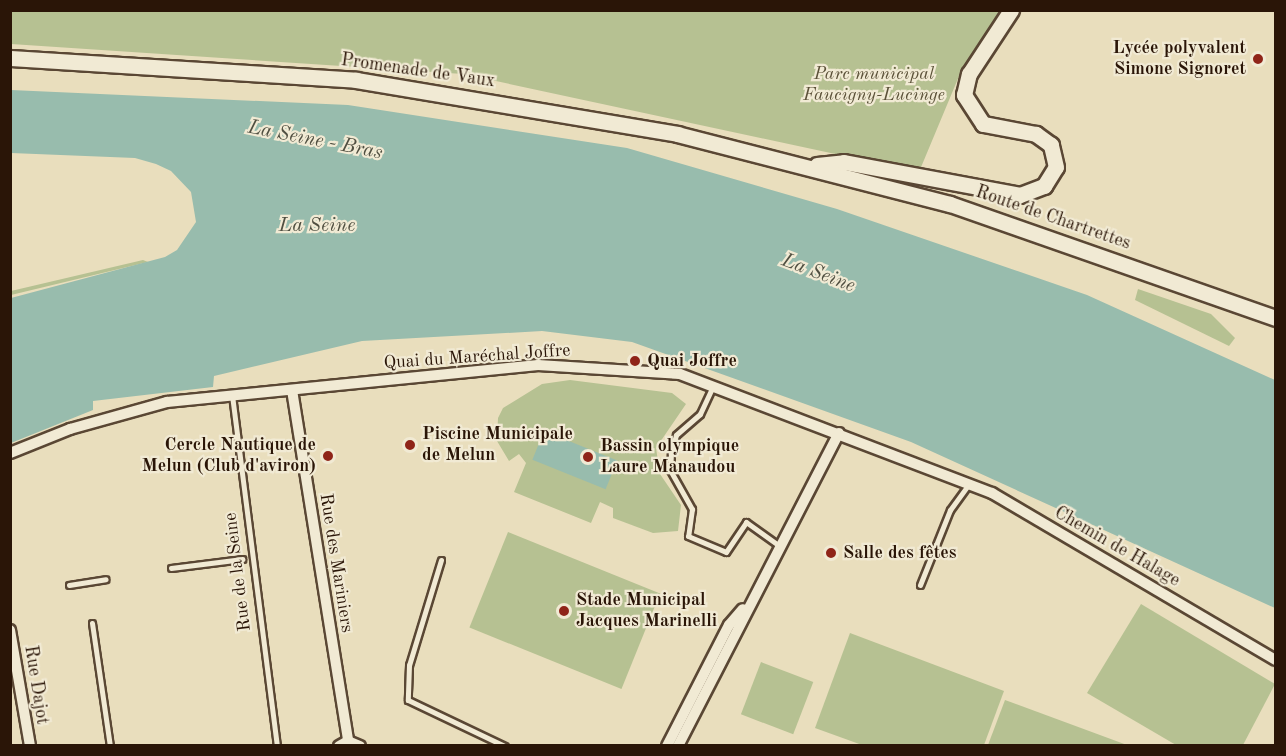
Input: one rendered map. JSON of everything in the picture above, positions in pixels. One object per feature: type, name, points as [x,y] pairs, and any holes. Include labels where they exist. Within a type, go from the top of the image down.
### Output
[{"type":"main road","points":[[814,165],[844,162],[1020,195],[1044,186],[1056,167],[1051,145],[1036,134],[983,124],[964,96],[969,74],[1011,10]]},
{"type":"main road","name":"Promenade de Vaux","points":[[10,58],[356,80],[592,117],[814,165]]},
{"type":"main road","name":"Route de Chartrettes","points":[[814,165],[976,212],[1275,318]]},
{"type":"street","name":"Quai du Maréchal Joffre","points":[[10,453],[123,413],[232,395],[562,364],[645,369],[714,384],[938,469]]},
{"type":"street","name":"Rue des Mariniers","points":[[292,390],[343,743]]},
{"type":"street","points":[[678,746],[839,433]]},
{"type":"street","name":"Chemin de Halage","points":[[938,469],[970,483],[1275,660]]},
{"type":"street","points":[[667,746],[729,625],[758,593]]},
{"type":"street","name":"Rue Dajot","points":[[10,630],[30,746]]},
{"type":"street","points":[[10,706],[21,702]]},
{"type":"street","points":[[343,743],[360,746]]},
{"type":"lane","points":[[714,384],[700,414],[676,435],[671,453],[670,470],[692,509],[688,536],[726,552],[746,522],[781,547]]},
{"type":"lane","name":"Rue de la Seine","points":[[232,395],[278,746]]},
{"type":"lane","points":[[920,585],[950,510],[970,483]]},
{"type":"lane","points":[[171,568],[242,559]]},
{"type":"lane","points":[[441,560],[409,665],[408,700],[505,746]]},
{"type":"lane","points":[[69,585],[106,579]]},
{"type":"lane","points":[[92,623],[110,746]]},
{"type":"green space","name":"Parc municipal Faucigny-Lucinge","points":[[10,11],[1004,11],[962,69],[919,172],[463,74],[11,44]]},
{"type":"green space","points":[[143,260],[148,262],[11,295],[11,291]]},
{"type":"green space","points":[[1138,289],[1211,314],[1235,338],[1229,346],[1135,300]]},
{"type":"green space","name":"Bassin olympique Laure Manaudou","points":[[570,380],[672,393],[686,404],[656,448],[660,474],[681,505],[678,531],[653,533],[613,518],[613,508],[600,502],[591,523],[514,492],[526,463],[519,454],[509,461],[497,441],[498,418],[503,408],[542,384]]},
{"type":"green space","name":"Stade Municipal Jacques Marinelli","points":[[508,532],[660,593],[621,689],[469,627]]},
{"type":"green space","points":[[1141,604],[1275,684],[1243,745],[1176,745],[1087,693]]},
{"type":"green space","points":[[850,633],[1004,691],[984,745],[862,745],[815,728]]},
{"type":"green space","points":[[761,662],[813,682],[793,734],[741,714]]},
{"type":"green space","points":[[1005,700],[1127,745],[988,745]]},
{"type":"water","name":"La Seine","points":[[11,90],[348,105],[627,148],[837,209],[1087,295],[1275,380],[1275,608],[911,442],[632,342],[542,331],[362,341],[214,376],[213,387],[93,401],[93,410],[11,443],[11,298],[165,257],[177,250],[196,222],[191,192],[171,171],[156,164],[135,158],[11,153]]},
{"type":"water","points":[[544,431],[617,461],[606,489],[532,460]]},
{"type":"place","name":"Lycée polyvalent Simone Signoret","points":[[1258,59]]},
{"type":"place","name":"Quai Joffre","points":[[635,361]]},
{"type":"place","name":"Piscine Municipale de Melun","points":[[410,445]]},
{"type":"place","name":"Cercle Nautique de Melun (Club d'aviron)","points":[[328,456]]},
{"type":"place","name":"Bassin olympique Laure Manaudou","points":[[588,457]]},
{"type":"place","name":"Salle des fêtes","points":[[831,553]]},
{"type":"place","name":"Stade Municipal Jacques Marinelli","points":[[564,611]]},
{"type":"water label","name":"La Seine - Bras","points":[[315,141]]}]
